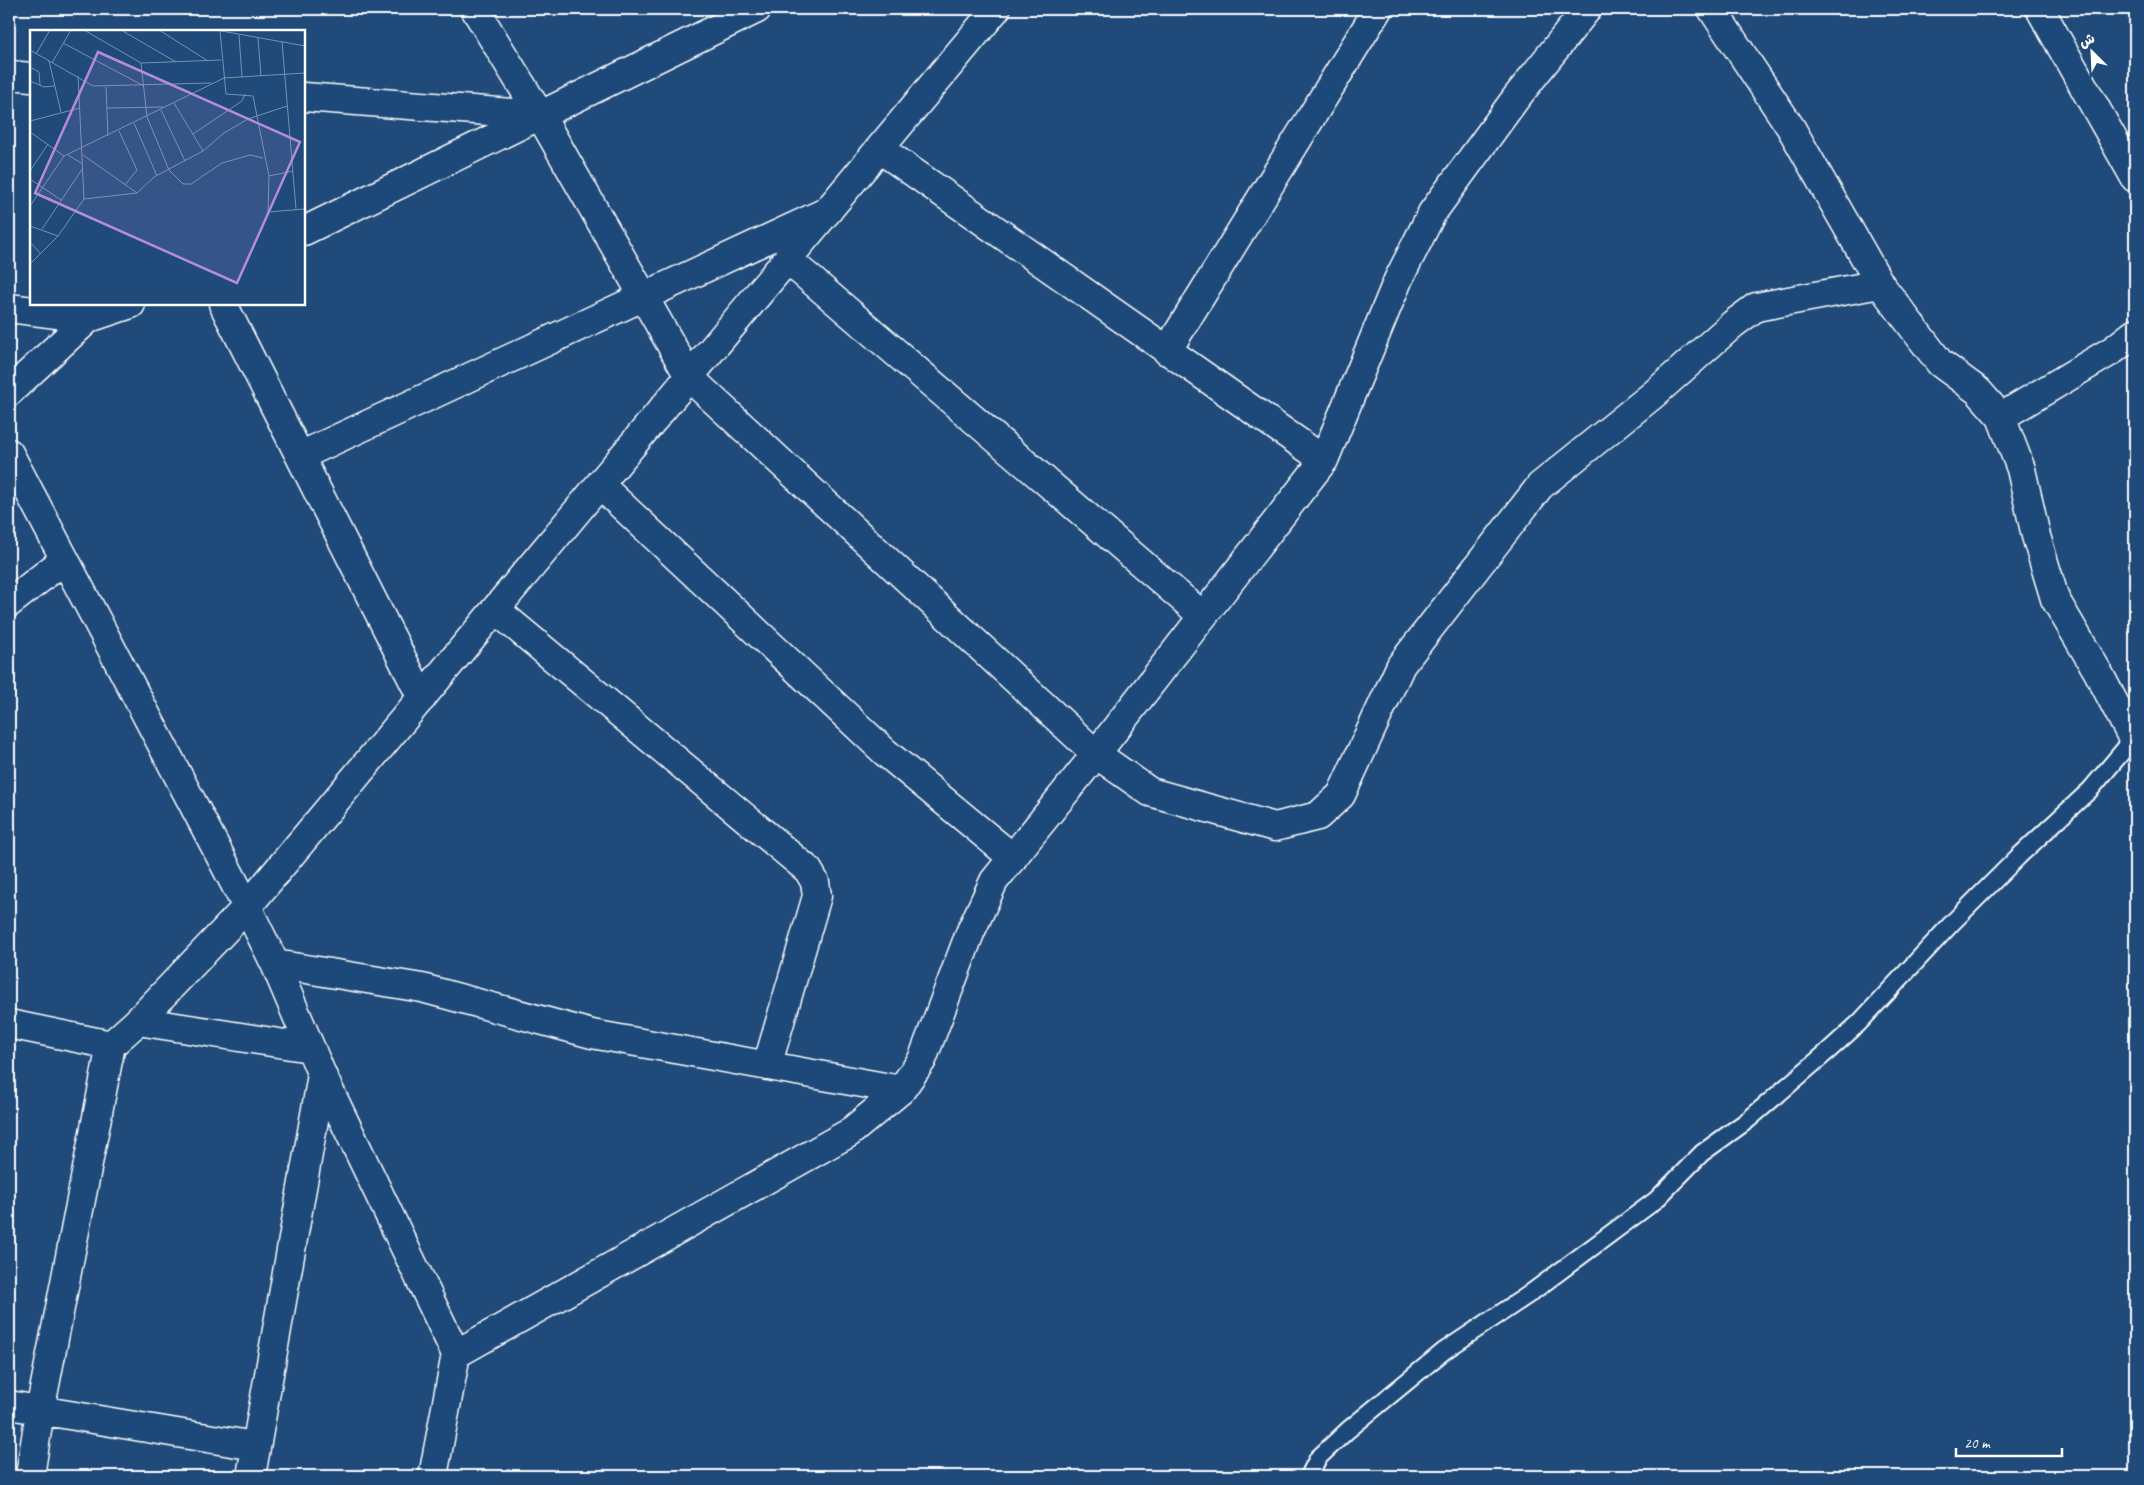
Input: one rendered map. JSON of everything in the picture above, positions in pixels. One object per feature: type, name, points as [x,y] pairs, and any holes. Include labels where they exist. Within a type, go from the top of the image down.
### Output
[{"type":"street","points":[[475,9],[540,115],[690,378],[1096,754],[1150,792],[1275,827],[1318,816],[1341,795],[1400,665],[1540,486],[1654,394],[1733,324],[1756,308],[1880,284]]},
{"type":"street","points":[[305,231],[757,9]]},
{"type":"street","points":[[30,1476],[40,1411],[111,1045],[138,1021],[247,907],[996,9]]},
{"type":"street","points":[[1167,351],[1378,9]]},
{"type":"street","points":[[456,1354],[848,1133],[901,1090],[922,1060],[970,933],[994,881],[1096,754],[1324,460],[1398,280],[1432,213],[1516,98],[1587,9]]},
{"type":"street","points":[[1712,9],[1791,128],[1880,284],[1940,363],[1978,391],[2001,417],[2021,469],[2036,536],[2055,599],[2134,738]]},
{"type":"street","points":[[2040,9],[2135,178]]},
{"type":"street","points":[[9,75],[30,76]]},
{"type":"street","points":[[305,96],[540,115]]},
{"type":"street","points":[[880,149],[1324,460]]},
{"type":"street","points":[[300,456],[828,211]]},
{"type":"street","points":[[788,260],[1204,616]]},
{"type":"street","points":[[9,392],[89,318],[128,305]]},
{"type":"street","points":[[224,305],[422,698]]},
{"type":"street","points":[[9,308],[89,318]]},
{"type":"street","points":[[2001,417],[2113,350],[2135,334]]},
{"type":"street","points":[[9,453],[247,907],[275,964],[322,1075],[456,1354],[433,1476]]},
{"type":"street","points":[[600,485],[886,752],[1013,858]]},
{"type":"street","points":[[9,603],[64,560]]},
{"type":"street","points":[[496,610],[808,870],[815,882],[817,896],[768,1066]]},
{"type":"street","points":[[275,964],[422,988],[592,1034],[901,1090]]},
{"type":"street","points":[[138,1021],[310,1048]]},
{"type":"street","points":[[9,1024],[111,1045]]},
{"type":"street","points":[[250,1476],[322,1075]]},
{"type":"street","points":[[9,1405],[255,1446]]},
{"type":"lane","points":[[1308,1476],[1318,1458],[1348,1430],[1444,1351],[1528,1294],[1656,1200],[1702,1152],[1748,1120],[1840,1040],[1859,1023],[1952,923],[2091,789],[2134,738]]}]
